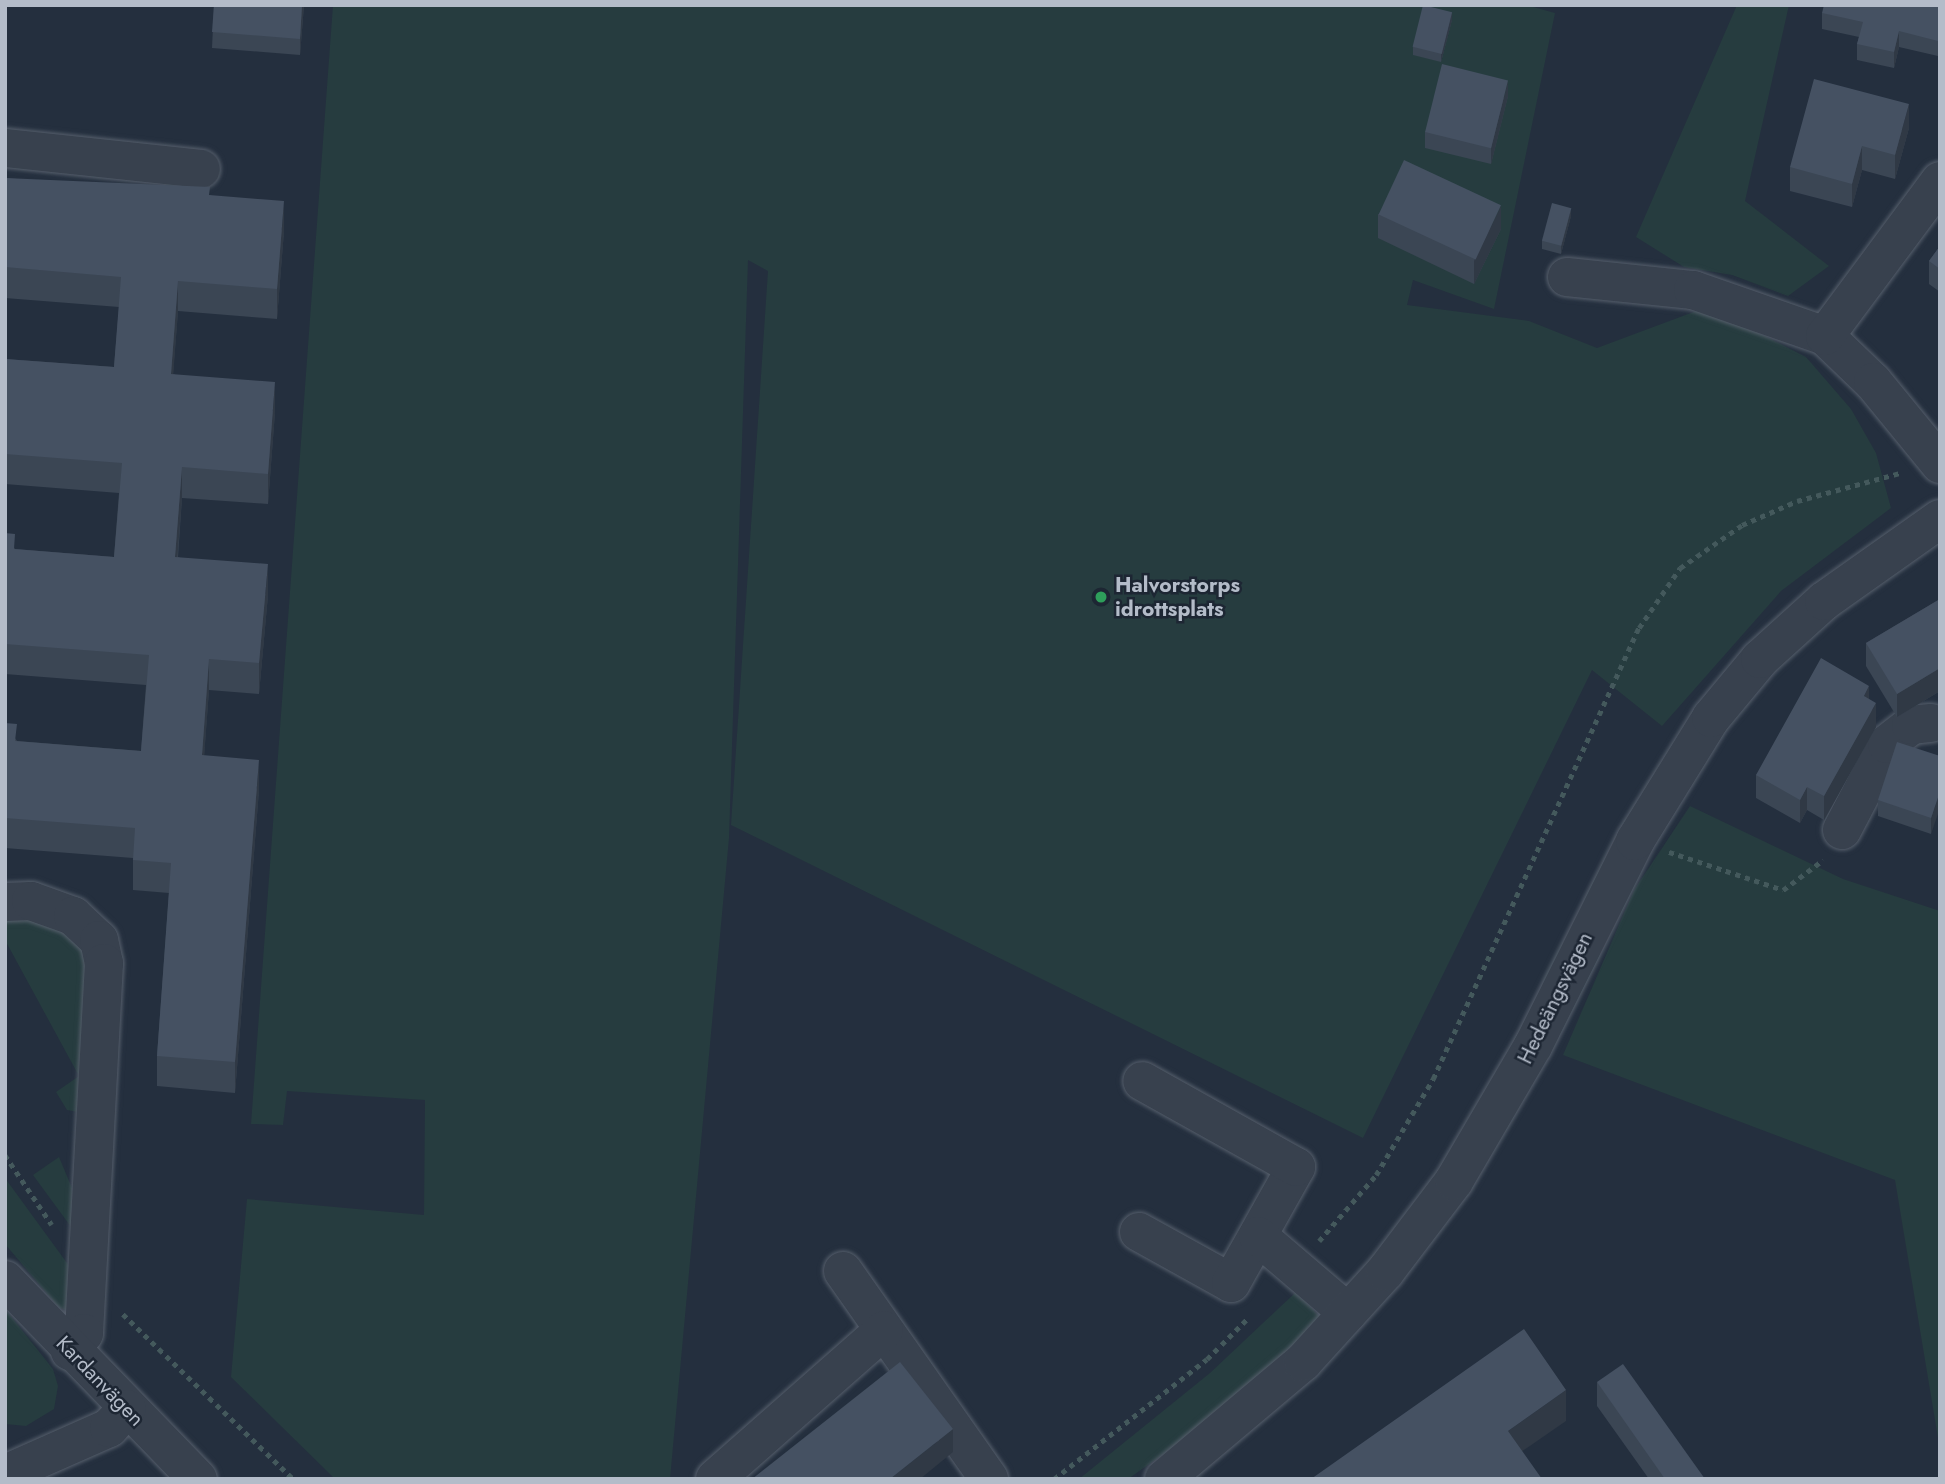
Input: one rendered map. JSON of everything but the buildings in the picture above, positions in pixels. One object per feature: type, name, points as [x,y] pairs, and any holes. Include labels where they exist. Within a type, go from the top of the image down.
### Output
[{"type":"street","points":[[5,149],[201,169]]},
{"type":"street","points":[[1825,336],[1940,181]]},
{"type":"street","points":[[1567,277],[1693,290],[1825,336],[1873,382],[1938,462]]},
{"type":"street","name":"Hedeängsvägen","points":[[1164,1479],[1303,1362],[1348,1313],[1454,1181],[1533,1046],[1635,841],[1712,718],[1760,659],[1824,601],[1940,519]]},
{"type":"street","points":[[1842,830],[1887,744],[1911,724],[1937,722]]},
{"type":"street","points":[[5,902],[30,901],[74,916],[99,940],[102,951],[84,1333],[70,1351]]},
{"type":"street","points":[[1139,1232],[1231,1283],[1296,1167],[1142,1081]]},
{"type":"street","points":[[1258,1236],[1348,1313]]},
{"type":"street","points":[[843,1271],[984,1477]]},
{"type":"street","name":"Kardanvägen","points":[[5,1280],[70,1351],[198,1479]]},
{"type":"street","points":[[715,1479],[884,1330]]},
{"type":"street","points":[[5,1474],[109,1428],[127,1409]]},
{"type":"path","points":[[1296,1269],[1376,1175],[1433,1079],[1639,628],[1680,568],[1742,525],[1797,501],[1938,462]]},
{"type":"path","points":[[1635,841],[1783,890],[1823,861],[1842,830]]},
{"type":"path","points":[[5,1155],[87,1280],[293,1479]]},
{"type":"path","points":[[1054,1479],[1207,1359],[1251,1314]]},
{"type":"green space","points":[[333,5],[1526,5],[1555,13],[1494,309],[1413,280],[1407,305],[1529,321],[1597,348],[1707,307],[1806,357],[1851,409],[1876,453],[1891,508],[1781,591],[1662,726],[1592,670],[1363,1138],[731,825],[768,271],[748,260],[729,838],[670,1479],[335,1479],[231,1377],[247,1199],[424,1215],[425,1100],[287,1091],[283,1125],[251,1124]]},
{"type":"green space","points":[[1737,5],[1789,5],[1745,201],[1829,266],[1788,296],[1732,275],[1684,267],[1636,237]]},
{"type":"green space","points":[[1690,806],[1843,879],[1940,911],[1940,1450],[1895,1180],[1563,1055],[1634,890]]},
{"type":"green space","points":[[5,914],[61,926],[81,945],[89,971],[78,1112],[67,1110],[56,1092],[79,1076],[5,940]]},
{"type":"green space","points":[[59,1157],[72,1188],[74,1231],[33,1175]]},
{"type":"green space","points":[[5,1178],[75,1274],[72,1311],[59,1308],[5,1244]]},
{"type":"green space","points":[[1296,1292],[1319,1316],[1315,1326],[1193,1433],[1128,1479],[1079,1479],[1210,1373]]},
{"type":"green space","points":[[5,1309],[53,1369],[58,1386],[54,1409],[26,1426],[5,1424]]},
{"type":"place","name":"Halvorstorps idrottsplats","points":[[1101,597]]}]
